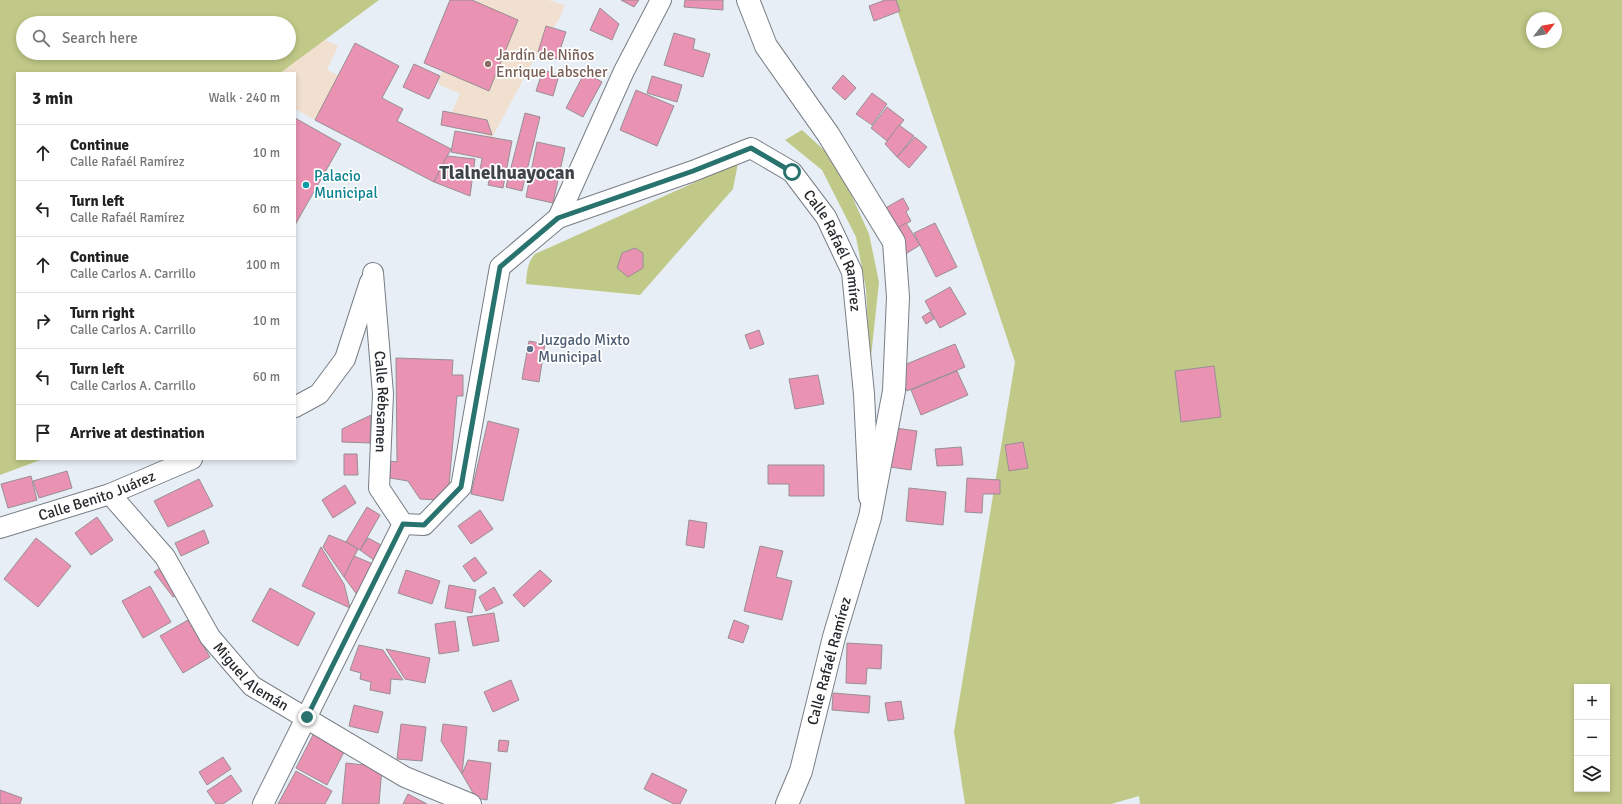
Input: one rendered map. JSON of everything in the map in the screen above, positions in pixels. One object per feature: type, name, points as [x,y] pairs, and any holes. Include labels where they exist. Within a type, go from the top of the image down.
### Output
[{"type":"main road","name":"Calle Rafaél Ramírez","points":[[748,0],[766,46],[828,134],[894,242],[898,297],[894,391],[870,517],[834,637],[800,771],[787,804]]},
{"type":"street","points":[[263,804],[403,524],[424,525],[461,487],[500,267],[558,218],[624,71],[661,0]]},
{"type":"street","name":"Calle Rafaél Ramírez","points":[[558,218],[693,171],[751,148],[792,172],[826,217],[852,272],[864,394],[870,517]]},
{"type":"street","name":"Calle Rébsamen","points":[[296,406],[319,394],[345,359],[374,273],[383,394],[379,488],[403,524]]},
{"type":"street","name":"Calle Benito Juárez","points":[[0,528],[110,494],[190,460]]},
{"type":"street","name":"Miguel Alemán","points":[[110,494],[165,557],[210,637],[252,686],[307,717],[405,777],[471,804]]},
{"type":"shaded area","points":[[271,0],[291,16],[284,16]]},
{"type":"shaded area","name":"Jardín de Niños Enrique Labscher","points":[[477,0],[548,0],[565,5],[559,19],[538,52],[492,138],[449,118],[460,94],[438,84],[440,76]]},
{"type":"shaded area","points":[[296,20],[316,36],[338,46],[327,70],[370,90],[315,120],[296,110],[296,72],[225,72],[266,60],[296,60]]},
{"type":"green space","points":[[0,0],[379,0],[281,72],[16,72],[16,460],[40,460],[0,475]]},
{"type":"green space","points":[[894,0],[1622,0],[1622,804],[1140,804],[1139,796],[1111,804],[965,804],[954,732],[1015,362]]},
{"type":"green space","points":[[802,130],[836,161],[869,234],[879,282],[870,366],[866,289],[856,237],[822,170],[785,140]]},
{"type":"green space","points":[[738,163],[733,189],[640,295],[526,284],[529,264],[535,254]]},
{"type":"building","points":[[450,0],[472,0],[518,20],[489,91],[424,63]]},
{"type":"building","points":[[621,0],[639,0],[634,7]]},
{"type":"building","points":[[685,0],[723,0],[723,10],[684,7]]},
{"type":"building","points":[[885,0],[896,0],[900,11],[874,21],[869,6]]},
{"type":"building","points":[[600,8],[619,24],[612,40],[590,30]]},
{"type":"building","points":[[546,26],[566,32],[557,59],[538,52]]},
{"type":"building","points":[[674,33],[695,39],[693,49],[710,54],[703,77],[664,65]]},
{"type":"building","points":[[355,43],[399,66],[382,98],[403,109],[397,121],[451,149],[434,182],[315,120]]},
{"type":"building","points":[[414,64],[440,76],[429,99],[403,87]]},
{"type":"building","points":[[543,70],[559,75],[553,96],[536,91]]},
{"type":"building","points":[[585,72],[602,82],[583,117],[566,108]]},
{"type":"building","points":[[843,75],[856,88],[845,100],[832,88]]},
{"type":"building","points":[[652,76],[682,85],[677,102],[647,93]]},
{"type":"building","points":[[636,90],[674,106],[657,146],[620,130]]},
{"type":"building","points":[[872,93],[887,104],[872,125],[856,114]]},
{"type":"building","points":[[887,107],[904,120],[887,141],[871,128]]},
{"type":"building","points":[[443,111],[487,120],[492,135],[441,125]]},
{"type":"building","points":[[525,113],[540,117],[522,191],[506,187]]},
{"type":"building","name":"Palacio Municipal","points":[[296,119],[341,144],[296,223]]},
{"type":"building","points":[[899,125],[914,136],[897,157],[885,144]]},
{"type":"building","points":[[455,131],[512,141],[503,188],[488,185],[491,172],[480,170],[482,158],[451,152]]},
{"type":"building","points":[[915,137],[927,147],[909,168],[897,157]]},
{"type":"building","points":[[537,142],[565,148],[553,203],[526,197]]},
{"type":"building","points":[[447,156],[475,159],[470,196],[434,182]]},
{"type":"building","points":[[903,198],[909,209],[906,212],[911,221],[893,231],[882,210]]},
{"type":"building","points":[[906,223],[920,245],[904,255],[893,231]]},
{"type":"building","points":[[935,223],[957,267],[936,277],[914,233]]},
{"type":"building","points":[[635,248],[643,253],[643,268],[628,277],[617,268],[622,253]]},
{"type":"building","points":[[950,287],[966,314],[940,328],[925,301]]},
{"type":"building","points":[[930,312],[934,319],[926,324],[922,317]]},
{"type":"building","points":[[759,330],[764,344],[750,349],[745,335]]},
{"type":"building","points":[[529,341],[545,344],[539,382],[522,379]]},
{"type":"building","points":[[955,344],[965,367],[907,391],[897,368]]},
{"type":"building","points":[[396,358],[453,360],[452,375],[463,375],[463,396],[457,396],[449,485],[437,500],[420,499],[408,481],[390,478],[390,461],[397,462]]},
{"type":"building","points":[[1214,366],[1221,417],[1181,422],[1175,371]]},
{"type":"building","points":[[957,371],[968,395],[921,415],[911,390]]},
{"type":"building","points":[[818,375],[824,404],[795,409],[789,379]]},
{"type":"building","points":[[371,415],[370,443],[342,442],[342,429]]},
{"type":"building","points":[[488,421],[519,429],[503,501],[471,494]]},
{"type":"building","points":[[888,427],[917,431],[911,470],[883,466]]},
{"type":"building","points":[[1023,442],[1028,468],[1009,471],[1005,445]]},
{"type":"building","points":[[961,447],[963,465],[937,466],[935,449]]},
{"type":"building","points":[[344,454],[357,454],[358,475],[344,475]]},
{"type":"building","points":[[768,465],[824,465],[824,496],[789,496],[789,484],[768,484]]},
{"type":"building","points":[[67,471],[72,488],[39,498],[33,481]]},
{"type":"building","points":[[31,476],[37,500],[8,508],[1,484]]},
{"type":"building","points":[[967,478],[1000,480],[1000,494],[983,494],[982,513],[965,512]]},
{"type":"building","points":[[199,479],[213,506],[168,527],[154,501]]},
{"type":"building","points":[[345,485],[356,503],[333,518],[322,500]]},
{"type":"building","points":[[909,488],[946,492],[943,525],[906,521]]},
{"type":"building","points":[[367,507],[380,515],[360,550],[346,542]]},
{"type":"building","points":[[480,510],[493,529],[471,544],[458,526]]},
{"type":"building","points":[[97,517],[113,540],[91,555],[75,533]]},
{"type":"building","points":[[689,520],[707,523],[704,548],[686,545]]},
{"type":"building","points":[[204,530],[209,543],[181,556],[175,543]]},
{"type":"building","points":[[329,535],[358,549],[344,577],[323,547]]},
{"type":"building","points":[[36,538],[71,566],[38,607],[4,579]]},
{"type":"building","points":[[368,538],[383,546],[375,561],[360,550]]},
{"type":"building","points":[[760,546],[783,551],[776,577],[792,581],[782,620],[744,611]]},
{"type":"building","points":[[321,547],[344,584],[350,608],[302,586]]},
{"type":"building","points":[[354,556],[373,564],[358,596],[344,577]]},
{"type":"building","points":[[475,557],[487,573],[474,582],[463,566]]},
{"type":"building","points":[[163,566],[182,591],[173,597],[154,572]]},
{"type":"building","points":[[406,570],[440,581],[432,604],[398,593]]},
{"type":"building","points":[[540,570],[552,581],[524,607],[513,595]]},
{"type":"building","points":[[449,585],[476,590],[472,613],[445,608]]},
{"type":"building","points":[[150,586],[171,622],[143,638],[122,601]]},
{"type":"building","points":[[494,587],[503,603],[486,611],[479,597]]},
{"type":"building","points":[[270,588],[315,613],[298,646],[252,621]]},
{"type":"building","points":[[494,613],[499,641],[473,646],[467,617]]},
{"type":"building","points":[[188,620],[210,657],[183,673],[160,636]]},
{"type":"building","points":[[734,620],[749,626],[743,643],[728,638]]},
{"type":"building","points":[[455,621],[459,651],[439,654],[435,624]]},
{"type":"building","points":[[847,643],[882,645],[881,669],[867,668],[866,684],[846,683]]},
{"type":"building","points":[[359,645],[383,650],[403,680],[391,679],[390,694],[370,690],[371,682],[360,679],[361,673],[350,670]]},
{"type":"building","points":[[386,649],[430,658],[425,683],[405,679]]},
{"type":"building","points":[[511,680],[519,700],[493,712],[484,692]]},
{"type":"building","points":[[833,693],[870,696],[869,713],[832,710]]},
{"type":"building","points":[[901,701],[904,719],[888,721],[885,703]]},
{"type":"building","points":[[354,705],[383,712],[378,733],[349,726]]},
{"type":"building","points":[[401,724],[426,727],[422,761],[397,759]]},
{"type":"building","points":[[443,724],[467,727],[462,774],[441,741]]},
{"type":"building","points":[[314,733],[345,750],[327,785],[296,768]]},
{"type":"building","points":[[499,740],[509,741],[507,752],[498,751]]},
{"type":"building","points":[[223,757],[231,769],[207,785],[199,772]]},
{"type":"building","points":[[468,760],[491,763],[487,800],[476,798],[462,774]]},
{"type":"building","points":[[346,763],[382,767],[379,804],[342,804]]},
{"type":"building","points":[[296,771],[332,791],[325,804],[278,804]]},
{"type":"building","points":[[652,773],[687,790],[680,804],[674,804],[644,789]]},
{"type":"building","points":[[231,775],[242,791],[223,804],[216,804],[207,791]]},
{"type":"building","points":[[0,790],[22,798],[20,804],[0,804]]},
{"type":"building","points":[[408,794],[427,804],[403,804]]},
{"type":"place","name":"Jardín de Niños Enrique Labscher","points":[[488,64]]},
{"type":"place","name":"Palacio Municipal","points":[[306,185]]},
{"type":"place","name":"Juzgado Mixto Municipal","points":[[530,349]]},
{"type":"district","name":"Tlalnelhuayocan","points":[[507,172]]},
{"type":"route","points":[[307,717],[403,524],[424,525],[461,487],[500,267],[558,218],[693,171],[751,148],[792,172]]}]
